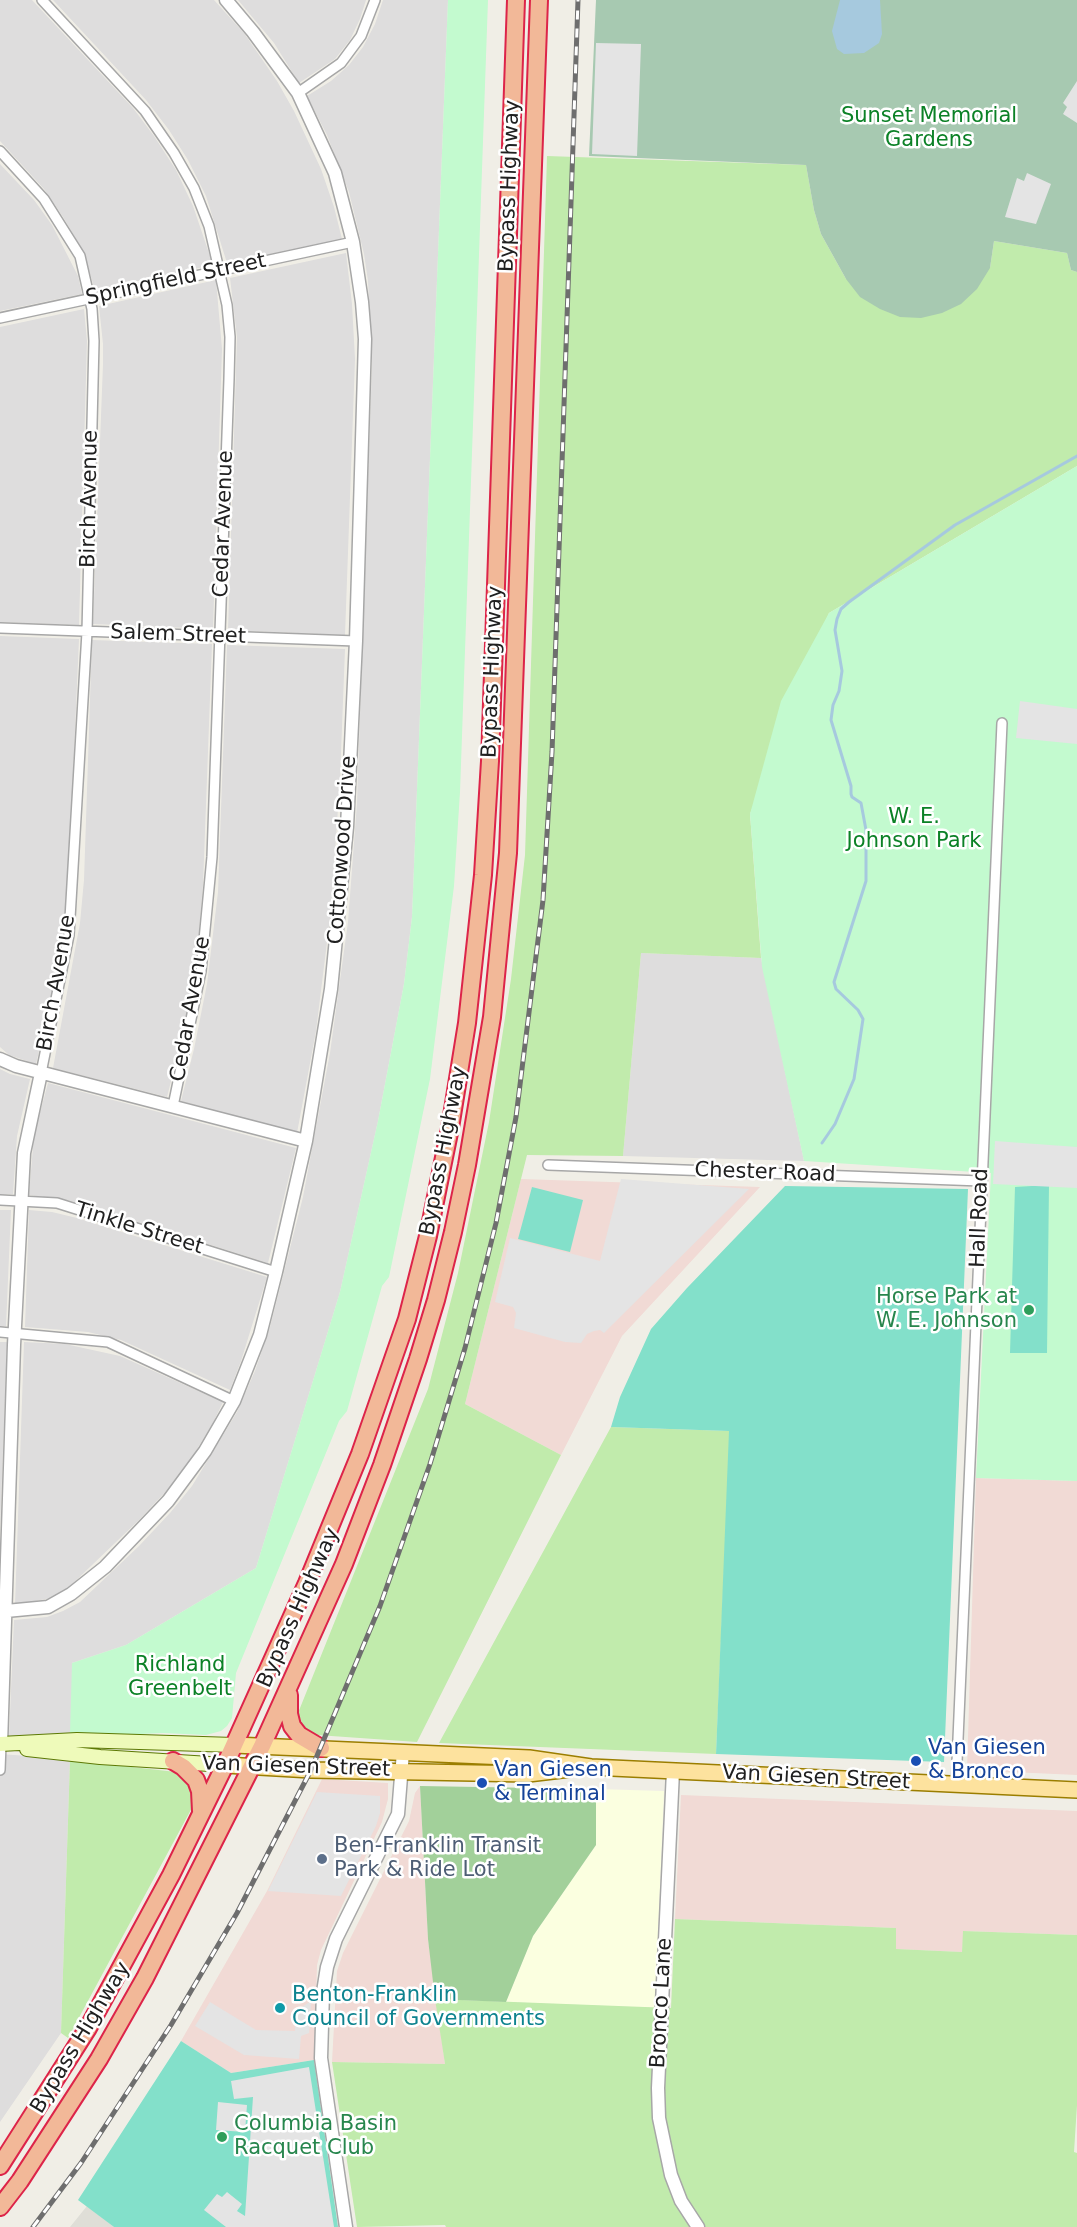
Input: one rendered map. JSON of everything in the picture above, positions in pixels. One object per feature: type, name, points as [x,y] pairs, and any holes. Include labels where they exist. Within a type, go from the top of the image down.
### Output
[{"type":"highway","name":"Bypass Highway","points":[[0,2166],[88,2028],[201,1815],[225,1765],[334,1518],[392,1365],[426,1246],[459,1076],[475,959],[486,826],[516,0]]},
{"type":"highway","name":"Bypass Highway","points":[[0,2207],[48,2138],[116,2028],[193,1887],[291,1685],[357,1533],[399,1420],[421,1350],[453,1232],[469,1154],[492,1017],[508,853],[539,0]]},
{"type":"highway","points":[[291,1685],[289,1714],[292,1726],[305,1739],[321,1748]]},
{"type":"highway","points":[[173,1761],[196,1780],[200,1791],[201,1815]]},
{"type":"main road","name":"Van Giesen Street","points":[[1,1744],[88,1740],[321,1748],[529,1758],[591,1767],[1077,1790]]},
{"type":"main road","name":"Van Giesen Street","points":[[1,1744],[80,1755],[252,1767],[528,1774],[591,1767]]},
{"type":"street","name":"Cedar Avenue","points":[[42,0],[145,111],[174,153],[194,188],[209,226],[221,271],[230,337],[212,857],[201,971],[173,1106]]},
{"type":"street","name":"Cottonwood Drive","points":[[6,1611],[48,1607],[71,1594],[105,1567],[168,1501],[205,1451],[234,1401],[260,1335],[276,1272],[306,1142],[331,989],[347,827],[356,641],[365,339],[359,276],[353,242],[335,173],[298,93],[226,0]]},
{"type":"street","points":[[298,93],[341,63],[361,36],[375,0]]},
{"type":"street","name":"Birch Avenue","points":[[0,151],[44,199],[80,256],[89,298],[94,341],[87,632],[69,935],[24,1146],[15,1332],[0,1770]]},
{"type":"street","name":"Springfield Street","points":[[0,318],[353,242]]},
{"type":"street","name":"Salem Street","points":[[0,628],[356,641]]},
{"type":"street","name":"Hall Road","points":[[956,1785],[1002,723]]},
{"type":"street","points":[[0,1059],[41,1073],[306,1142]]},
{"type":"street","name":"Chester Road","points":[[548,1165],[981,1181]]},
{"type":"street","name":"Tinkle Street","points":[[0,1200],[57,1203],[276,1272]]},
{"type":"street","points":[[0,1332],[108,1342],[234,1401]]},
{"type":"street","points":[[346,2227],[321,2058],[323,1992],[327,1967],[336,1940],[398,1814],[403,1752]]},
{"type":"street","name":"Bronco Lane","points":[[673,1771],[659,2118],[671,2175],[681,2201],[698,2227]]},
{"type":"shaded area","points":[[0,0],[32,0],[133,108],[176,170],[193,206],[213,265],[95,290],[83,251],[63,217],[44,189],[0,141]]},
{"type":"shaded area","points":[[53,0],[214,0],[244,33],[277,81],[294,111],[321,169],[342,239],[227,263],[206,196],[188,160],[169,130],[146,100]]},
{"type":"shaded area","points":[[238,0],[366,0],[350,40],[335,59],[299,83],[274,43]]},
{"type":"shaded area","points":[[383,0],[448,0],[412,917],[404,984],[378,1121],[340,1292],[256,1568],[126,1645],[72,1663],[73,1737],[9,1737],[14,1620],[47,1617],[80,1602],[139,1546],[192,1486],[237,1412],[255,1371],[270,1327],[303,1197],[330,1053],[348,922],[357,803],[372,364],[368,281],[349,192],[327,135],[307,96],[331,81],[349,65],[363,47],[375,24]]},
{"type":"shaded area","points":[[596,43],[641,44],[637,156],[592,154]]},
{"type":"shaded area","points":[[1077,81],[1077,123],[1063,114],[1067,107],[1063,103]]},
{"type":"shaded area","points":[[0,164],[34,200],[52,225],[78,276],[82,294],[0,311]]},
{"type":"shaded area","points":[[1027,173],[1051,184],[1036,224],[1005,217],[1017,178],[1024,181]]},
{"type":"shaded area","points":[[346,253],[355,359],[345,635],[228,630],[237,337],[230,278]]},
{"type":"shaded area","points":[[216,280],[222,349],[213,629],[93,624],[103,364],[99,306]]},
{"type":"shaded area","points":[[84,309],[87,341],[79,625],[0,622],[0,327]]},
{"type":"shaded area","points":[[0,636],[79,639],[68,890],[61,954],[36,1064],[9,1055],[0,1047]]},
{"type":"shaded area","points":[[92,640],[212,644],[203,885],[197,955],[181,1042],[167,1097],[53,1068],[80,923],[84,880]]},
{"type":"shaded area","points":[[227,645],[345,649],[340,779],[331,910],[316,1031],[297,1133],[181,1101],[207,984],[218,892]]},
{"type":"shaded area","points":[[1020,701],[1077,709],[1077,744],[1016,738]]},
{"type":"shaded area","points":[[641,953],[761,958],[804,1161],[623,1156]]},
{"type":"shaded area","points":[[0,1069],[30,1079],[17,1136],[13,1194],[0,1194]]},
{"type":"shaded area","points":[[48,1083],[296,1148],[268,1263],[68,1200],[29,1195],[34,1135]]},
{"type":"shaded area","points":[[995,1141],[1077,1147],[1077,1188],[993,1184]]},
{"type":"shaded area","points":[[521,1179],[760,1187],[622,1336],[561,1455],[465,1404]]},
{"type":"shaded area","points":[[621,1179],[749,1189],[604,1333],[600,1330],[587,1334],[581,1343],[565,1342],[514,1328],[516,1313],[513,1307],[495,1302],[510,1238],[600,1261]]},
{"type":"shaded area","points":[[0,1210],[11,1210],[6,1326],[0,1326]]},
{"type":"shaded area","points":[[29,1210],[52,1212],[77,1218],[267,1277],[230,1390],[121,1340],[88,1332],[25,1327]]},
{"type":"shaded area","points":[[0,1342],[7,1342],[0,1531]]},
{"type":"shaded area","points":[[24,1342],[65,1344],[120,1356],[223,1402],[194,1454],[169,1488],[139,1520],[67,1589],[51,1598],[15,1605]]},
{"type":"shaded area","points":[[976,1478],[1077,1481],[1077,1775],[967,1770]]},
{"type":"shaded area","points":[[0,1754],[70,1759],[61,2033],[0,2122]]},
{"type":"shaded area","points":[[322,1779],[388,1783],[388,1799],[382,1822],[321,1950],[317,1965],[314,2060],[231,2073],[181,2041],[267,1891]]},
{"type":"shaded area","points":[[420,1786],[428,1939],[445,2064],[332,2062],[337,1971],[343,1953],[409,1821],[415,1793]]},
{"type":"shaded area","points":[[596,1789],[664,1791],[655,2008],[506,2002],[533,1936],[596,1845]]},
{"type":"shaded area","name":"Ben-Franklin Transit Park & Ride Lot","points":[[317,1792],[380,1796],[380,1813],[376,1826],[341,1896],[268,1891]]},
{"type":"shaded area","points":[[681,1795],[1077,1811],[1077,1935],[964,1931],[962,1952],[895,1949],[896,1928],[675,1919]]},
{"type":"shaded area","points":[[311,2001],[309,2033],[301,2036],[299,2059],[244,2055],[195,2026],[210,2002],[256,2030],[295,2031],[296,2011]]},
{"type":"shaded area","points":[[309,2067],[334,2227],[226,2227],[204,2210],[217,2194],[222,2197],[227,2192],[242,2204],[237,2211],[245,2216],[253,2097],[234,2099],[231,2081]]},
{"type":"shaded area","points":[[218,2102],[247,2105],[245,2132],[216,2130]]},
{"type":"shaded area","points":[[87,2206],[114,2227],[70,2227]]},
{"type":"green space","name":"Richland Greenbelt","points":[[448,0],[488,0],[460,792],[454,886],[430,1079],[389,1277],[382,1286],[347,1411],[339,1421],[236,1673],[232,1718],[227,1726],[221,1731],[206,1735],[163,1733],[73,1737],[70,1733],[72,1663],[126,1645],[256,1568],[340,1292],[378,1121],[404,984],[412,917]]},
{"type":"green space","name":"Sunset Memorial Gardens","points":[[596,0],[1077,0],[1077,272],[1071,270],[1067,253],[994,241],[990,268],[977,289],[961,304],[942,313],[921,318],[900,317],[860,297],[846,279],[821,234],[806,165],[589,156]]},
{"type":"green space","points":[[547,156],[806,165],[821,234],[846,279],[990,268],[994,241],[1067,253],[1071,270],[1077,272],[1077,466],[829,613],[750,814],[761,958],[641,953],[623,1156],[527,1155],[465,1404],[561,1455],[417,1742],[317,1735],[305,1730],[298,1713],[428,1389],[458,1273],[489,1122],[511,979],[525,855]]},
{"type":"green space","name":"W. E. Johnson Park","points":[[1077,466],[1077,1481],[976,1478],[991,1173],[804,1161],[762,967],[750,814],[781,701],[829,613]]},
{"type":"green space","name":"Horse Park at W. E. Johnson","points":[[1049,1185],[1047,1353],[1010,1353],[1015,1187]]},
{"type":"green space","points":[[785,1186],[968,1189],[944,1762],[716,1754],[729,1431],[611,1427],[620,1397],[651,1329]]},
{"type":"green space","points":[[532,1187],[583,1200],[570,1252],[518,1239]]},
{"type":"green space","points":[[611,1427],[730,1431],[716,1754],[439,1743]]},
{"type":"green space","points":[[70,1760],[176,1772],[189,1784],[194,1804],[68,2038],[61,2033]]},
{"type":"green space","points":[[420,1786],[596,1789],[596,1845],[533,1936],[506,2002],[435,1999],[428,1939]]},
{"type":"green space","points":[[675,1919],[896,1928],[896,1949],[962,1952],[963,1931],[1077,1935],[1077,2105],[1074,2152],[1077,2153],[1077,2227],[446,2227],[445,2225],[357,2227],[332,2062],[445,2064],[435,1999],[671,2008]]},
{"type":"green space","name":"Columbia Basin Racquet Club","points":[[181,2041],[231,2073],[314,2060],[338,2227],[114,2227],[78,2200]]},
{"type":"water","points":[[840,0],[880,0],[882,34],[879,43],[864,53],[844,54],[837,49],[832,31]]},
{"type":"waterway","points":[[822,1143],[835,1124],[854,1079],[863,1019],[858,1010],[836,989],[834,982],[866,881],[866,830],[861,803],[852,797],[851,786],[831,720],[842,671],[835,630],[837,619],[841,609],[849,602],[955,525],[1077,456]]},
{"type":"railway","points":[[33,2227],[81,2163],[171,2025],[237,1913],[311,1770],[380,1606],[430,1464],[465,1348],[496,1223],[516,1117],[543,900],[552,752],[578,0]]},
{"type":"place","name":"Horse Park at W. E. Johnson","points":[[1029,1310]]},
{"type":"place","name":"Van Giesen & Bronco","points":[[916,1761]]},
{"type":"place","name":"Van Giesen & Terminal","points":[[482,1783]]},
{"type":"place","name":"Ben-Franklin Transit Park & Ride Lot","points":[[322,1859]]},
{"type":"place","name":"Benton-Franklin Council of Governments","points":[[280,2008]]},
{"type":"place","name":"Columbia Basin Racquet Club","points":[[222,2137]]}]
